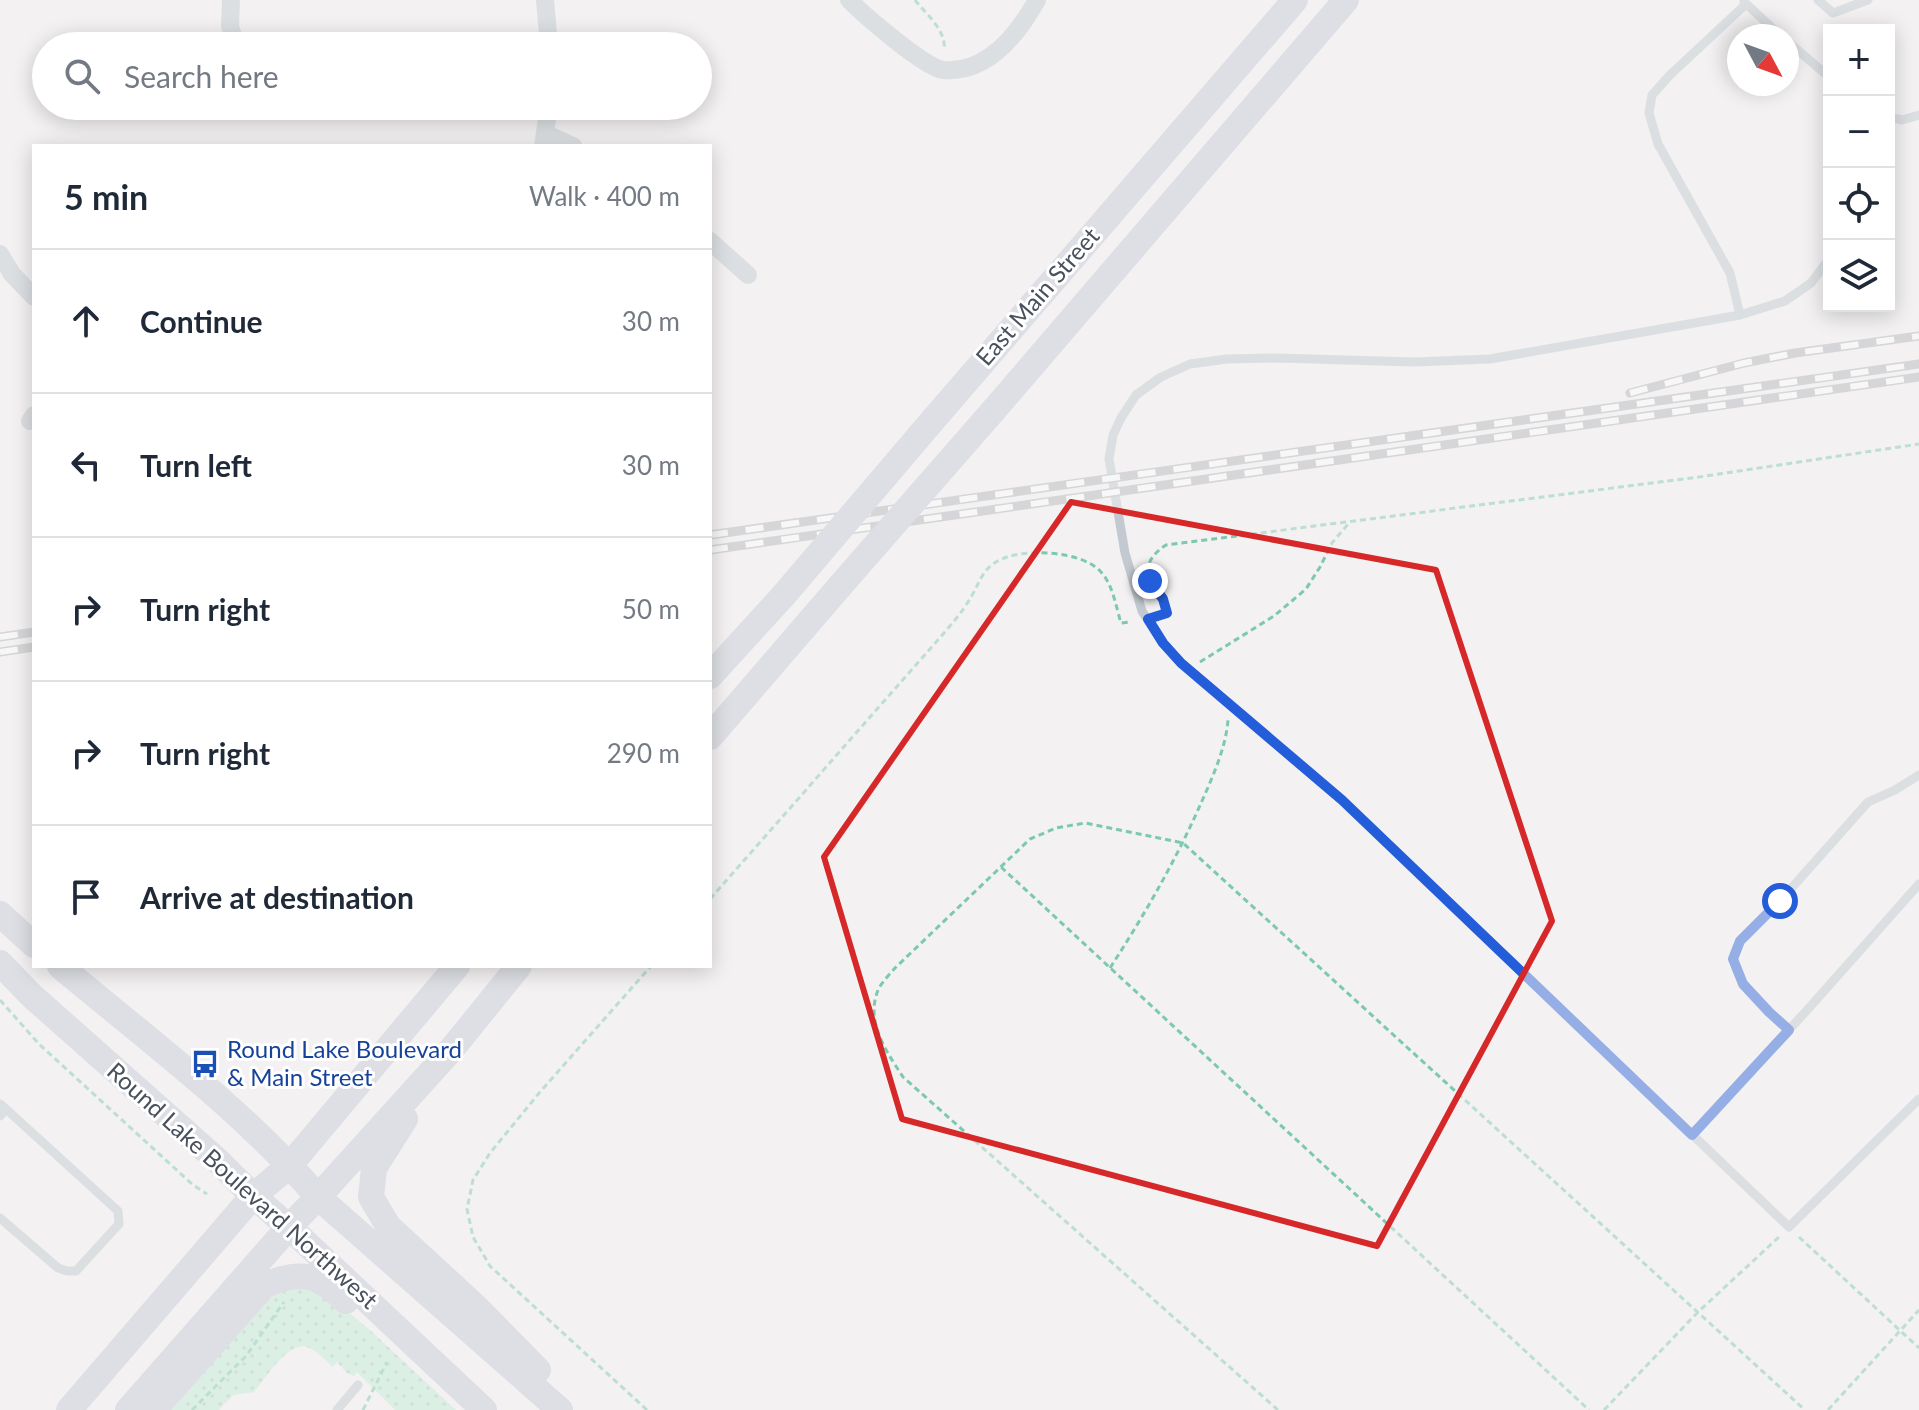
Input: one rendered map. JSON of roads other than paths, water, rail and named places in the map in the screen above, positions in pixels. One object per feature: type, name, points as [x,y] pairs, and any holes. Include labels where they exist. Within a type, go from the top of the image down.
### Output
[{"type":"main road","name":"East Main Street","points":[[712,674],[783,596],[1295,0]]},
{"type":"main road","name":"East Main Street","points":[[712,735],[1346,0]]},
{"type":"main road","points":[[0,914],[32,943]]},
{"type":"main road","name":"Round Lake Boulevard Northwest","points":[[0,963],[32,996],[218,1161],[484,1410]]},
{"type":"main road","name":"Round Lake Boulevard Northwest","points":[[62,968],[206,1087],[290,1165],[318,1197],[562,1410]]},
{"type":"main road","points":[[69,1410],[253,1196],[290,1165],[455,968]]},
{"type":"main road","points":[[128,1410],[451,1050],[517,968]]},
{"type":"main road","points":[[416,1087],[410,1110],[374,1168],[371,1197],[388,1226],[541,1372],[562,1410]]},
{"type":"main road","points":[[154,1410],[264,1286],[277,1280],[302,1276],[320,1281],[394,1340],[424,1354]]},
{"type":"street","points":[[231,0],[232,32]]},
{"type":"street","points":[[545,0],[548,32]]},
{"type":"street","points":[[849,0],[917,56],[941,70],[971,68],[1000,49],[1023,25],[1037,0]]},
{"type":"street","points":[[544,140],[547,120]]},
{"type":"street","points":[[712,243],[748,275]]},
{"type":"street","points":[[0,254],[12,274],[32,295]]},
{"type":"lane","points":[[1818,0],[1833,13],[1868,0]]},
{"type":"lane","points":[[1740,315],[1730,273],[1658,144],[1649,113],[1652,95],[1743,2],[1768,24]]},
{"type":"lane","points":[[1799,51],[1823,72]]},
{"type":"lane","points":[[1895,118],[1902,120],[1919,115]]},
{"type":"lane","points":[[1823,267],[1811,283],[1785,301],[1740,315],[1490,359],[1414,362],[1278,358],[1227,359],[1190,364],[1161,377],[1136,395],[1113,435],[1109,459],[1125,553],[1142,611],[1163,643],[1189,669],[1342,800],[1789,1227],[1919,1099]]},
{"type":"lane","points":[[1789,1030],[1743,984],[1733,959],[1740,941],[1868,802],[1919,775]]},
{"type":"lane","points":[[1692,1135],[1919,884]]},
{"type":"lane","points":[[0,1218],[58,1268],[67,1271],[76,1271],[119,1224],[118,1211],[2,1110]]},
{"type":"lane","points":[[337,1410],[358,1385]]},
{"type":"railway","points":[[1630,393],[1744,363],[1919,336]]},
{"type":"railway","points":[[712,535],[1919,364]]},
{"type":"railway","points":[[712,550],[1919,377]]},
{"type":"railway","points":[[0,637],[32,632]]},
{"type":"railway","points":[[0,652],[32,647]]},
{"type":"place","name":"Round Lake Boulevard & Main Street","points":[[205,1064]]}]
